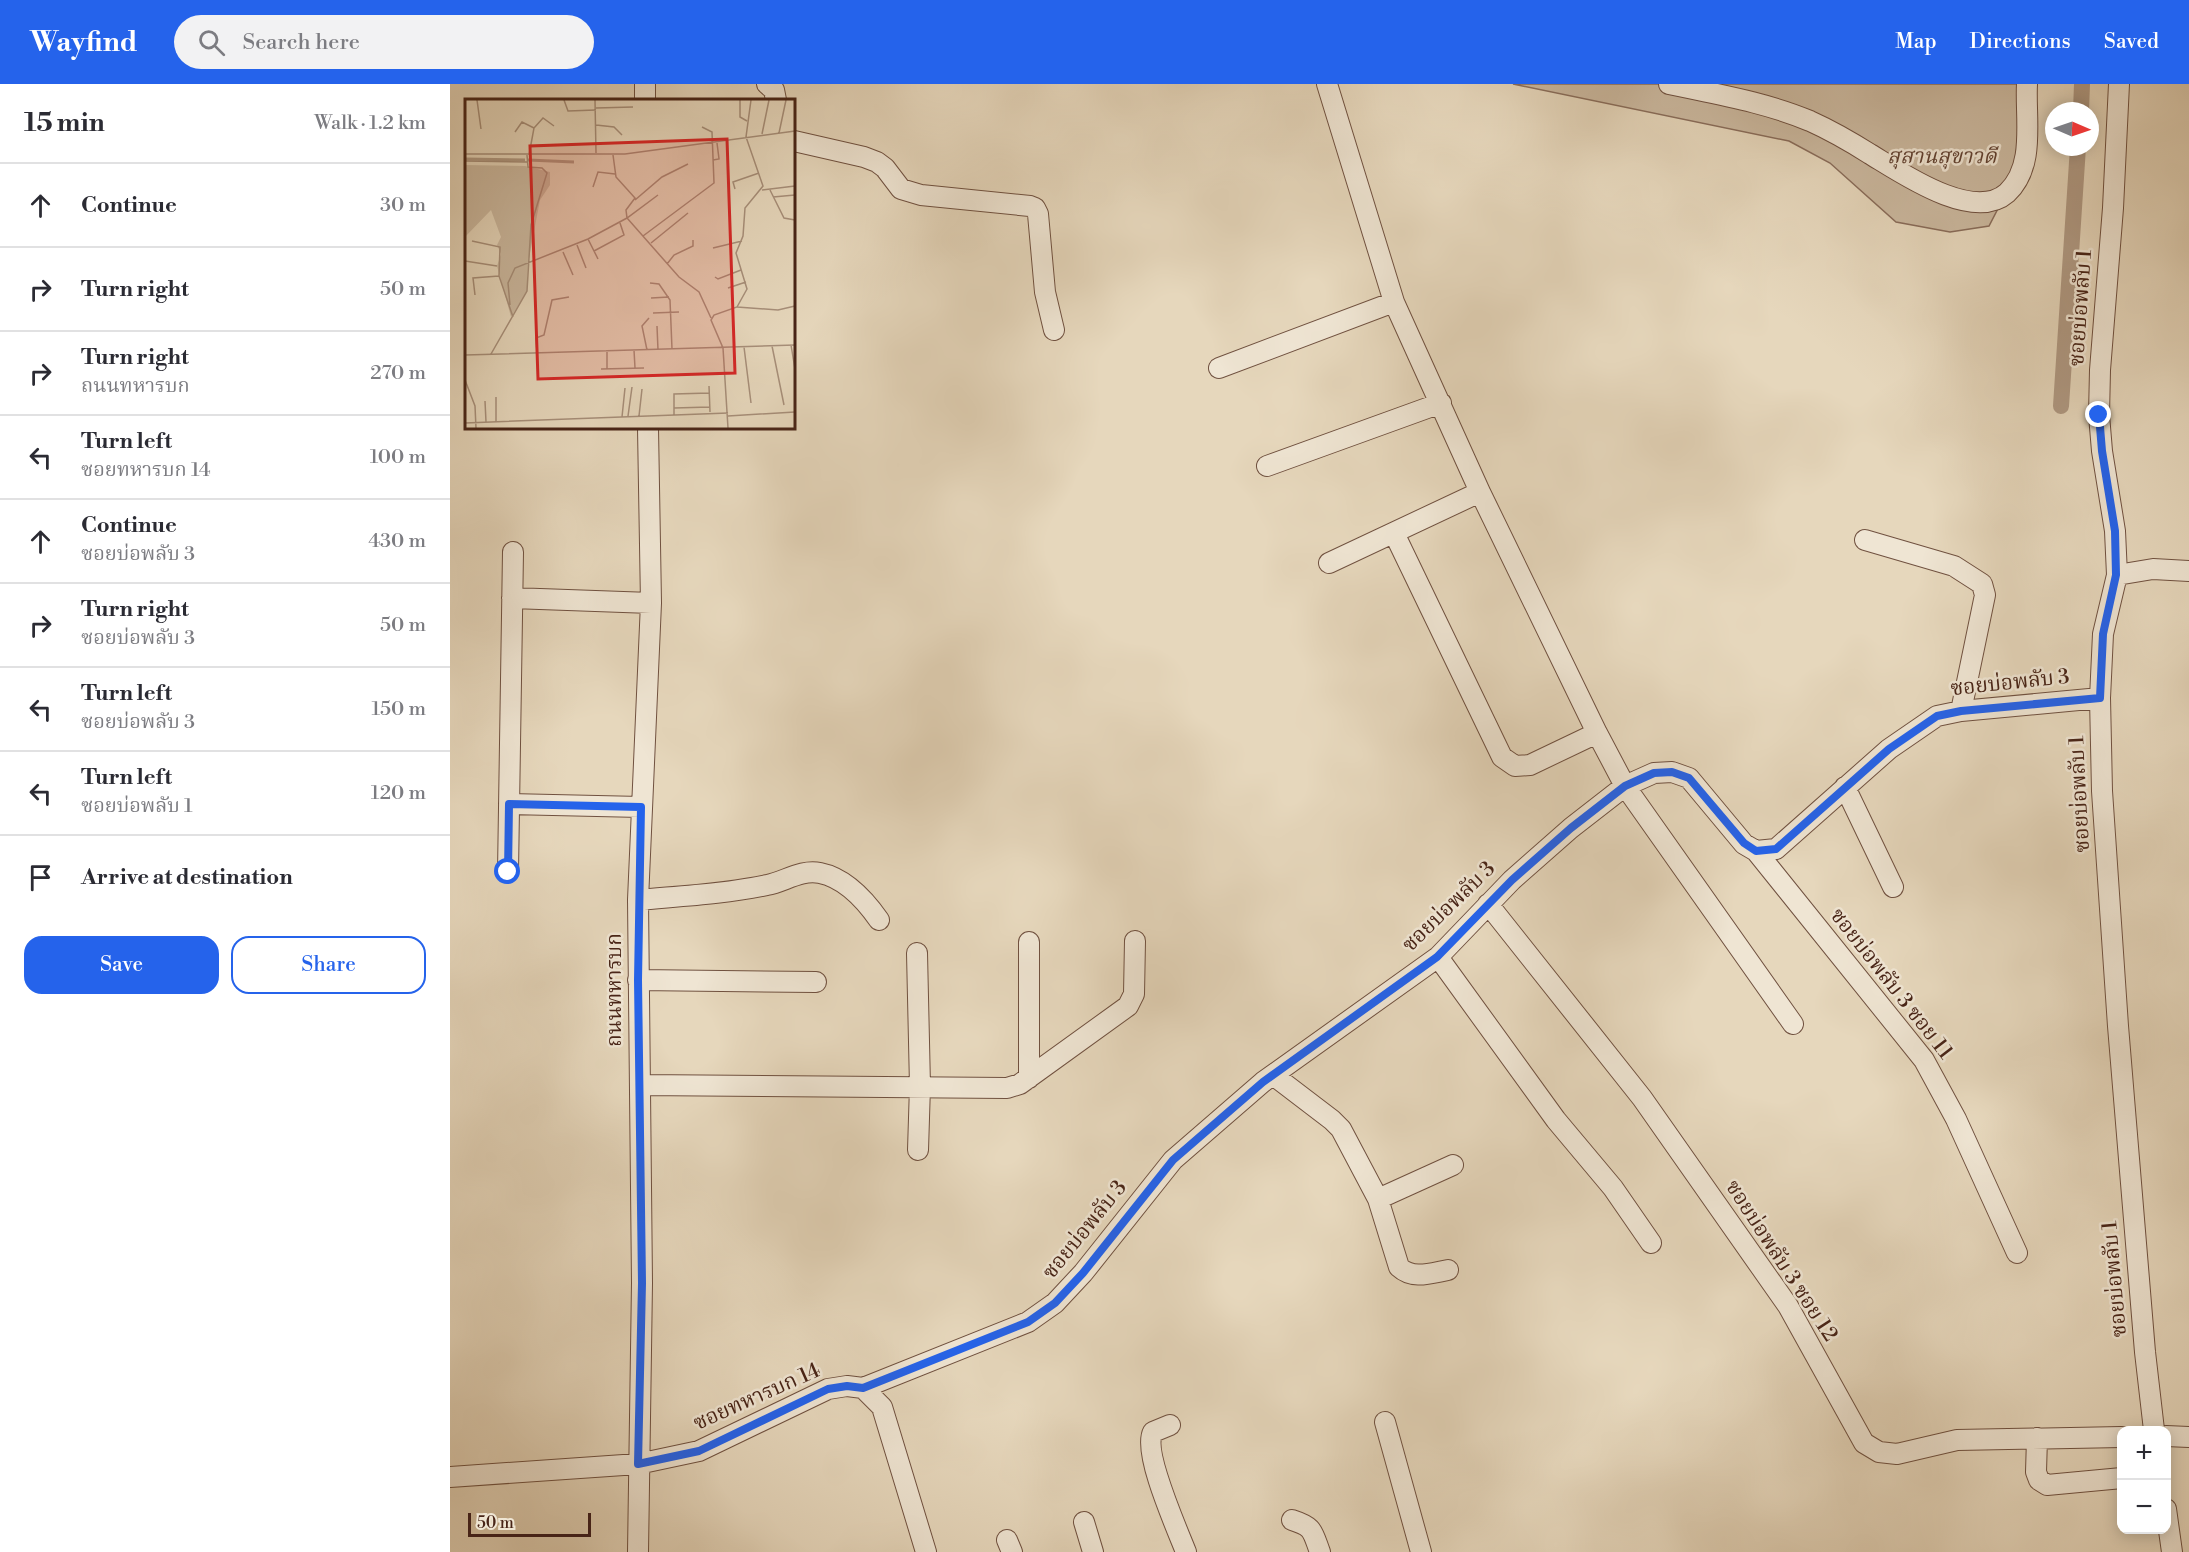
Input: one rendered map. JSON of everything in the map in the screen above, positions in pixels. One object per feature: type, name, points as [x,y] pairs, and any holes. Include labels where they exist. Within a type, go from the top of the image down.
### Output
[{"type":"street","points":[[767,84],[774,90],[776,99]]},
{"type":"street","points":[[1327,84],[1394,302],[1480,492],[1597,733],[1625,786],[1793,1024]]},
{"type":"street","points":[[1669,84],[1765,106],[1809,121],[1868,152],[1902,174],[1948,197],[1968,201],[1987,201],[2005,195],[2016,183],[2024,163],[2028,135],[2027,84]]},
{"type":"street","name":"ซอยบ่อพลับ 1","points":[[2119,84],[2113,208],[2100,370],[2099,415],[2102,451],[2115,531],[2116,575],[2103,634],[2100,698],[2102,791],[2118,1026],[2145,1353],[2153,1426]]},
{"type":"street","points":[[795,141],[877,162],[885,168],[901,189],[921,195],[1035,208],[1038,214],[1045,292],[1054,330]]},
{"type":"street","points":[[1219,368],[1394,302]]},
{"type":"street","points":[[1268,466],[1440,403]]},
{"type":"street","name":"ถนนทหารบก","points":[[638,1552],[642,1283],[638,900],[651,603],[648,429]]},
{"type":"street","points":[[1329,563],[1480,492]]},
{"type":"street","points":[[1394,533],[1502,757],[1515,766],[1530,765],[1597,733]]},
{"type":"street","points":[[1865,540],[1954,566],[1982,584],[1985,595],[1961,711]]},
{"type":"street","points":[[508,872],[513,552]]},
{"type":"street","points":[[2116,575],[2153,569],[2189,571]]},
{"type":"street","points":[[512,598],[651,603]]},
{"type":"street","name":"ซอยบ่อพลับ 3","points":[[863,1388],[1028,1322],[1055,1303],[1083,1273],[1173,1160],[1273,1075],[1437,957],[1512,880],[1571,828],[1625,786],[1654,773],[1672,772],[1689,778],[1744,843],[1756,851],[1776,849],[1889,749],[1937,716],[1961,711],[2100,698]]},
{"type":"street","points":[[1845,788],[1893,887]]},
{"type":"street","points":[[509,804],[641,807]]},
{"type":"street","name":"ซอยบ่อพลับ 3 ซอย 11","points":[[1756,851],[1924,1060],[1956,1119],[2018,1253]]},
{"type":"street","points":[[638,900],[769,885],[801,874],[818,872],[839,878],[869,906],[879,920]]},
{"type":"street","name":"ซอยบ่อพลับ 3 ซอย 12","points":[[1488,904],[1642,1098],[1788,1306],[1864,1443],[1879,1452],[1896,1454],[1957,1440],[2117,1437]]},
{"type":"street","points":[[640,1085],[1007,1088],[1029,1078],[1128,1006],[1134,994],[1135,941]]},
{"type":"street","points":[[1029,942],[1029,1078]]},
{"type":"street","points":[[917,953],[920,1086],[918,1150]]},
{"type":"street","points":[[1437,957],[1556,1120],[1613,1188],[1651,1243]]},
{"type":"street","points":[[638,980],[816,981]]},
{"type":"street","points":[[1273,1075],[1341,1129],[1378,1199],[1400,1268],[1411,1274],[1419,1275],[1448,1270]]},
{"type":"street","points":[[1378,1199],[1453,1165]]},
{"type":"street","name":"ซอยทหารบก 14","points":[[450,1477],[638,1464],[699,1451],[828,1389],[847,1386],[863,1388]]},
{"type":"street","points":[[863,1388],[882,1407],[926,1552]]},
{"type":"street","points":[[1384,1422],[1421,1552]]},
{"type":"street","points":[[1170,1425],[1153,1432],[1149,1444],[1163,1493],[1186,1552]]},
{"type":"street","points":[[2171,1436],[2189,1437]]},
{"type":"street","points":[[2037,1438],[2036,1472],[2039,1480],[2047,1485],[2117,1478]]},
{"type":"street","points":[[1292,1520],[1307,1525],[1313,1533],[1320,1552]]},
{"type":"street","points":[[1084,1522],[1093,1552]]},
{"type":"street","points":[[2169,1534],[2172,1552]]},
{"type":"green space","name":"สุสานสุขาวดี","points":[[1513,84],[2027,84],[2028,135],[2005,195],[1989,226],[1950,232],[1896,222],[1830,163],[1789,141]]},
{"type":"waterway","points":[[2081,102],[2082,84]]},
{"type":"waterway","points":[[2061,406],[2077,156]]},
{"type":"route","points":[[508,872],[509,804],[641,807],[638,980],[642,1283],[638,1464],[699,1451],[828,1389],[847,1386],[863,1388],[1028,1322],[1055,1303],[1083,1273],[1173,1160],[1263,1082],[1437,957],[1512,880],[1571,828],[1625,786],[1654,773],[1672,772],[1689,778],[1744,843],[1756,851],[1776,849],[1889,749],[1937,716],[1961,711],[2100,698],[2103,634],[2116,575],[2115,531],[2102,451],[2099,415]]}]
